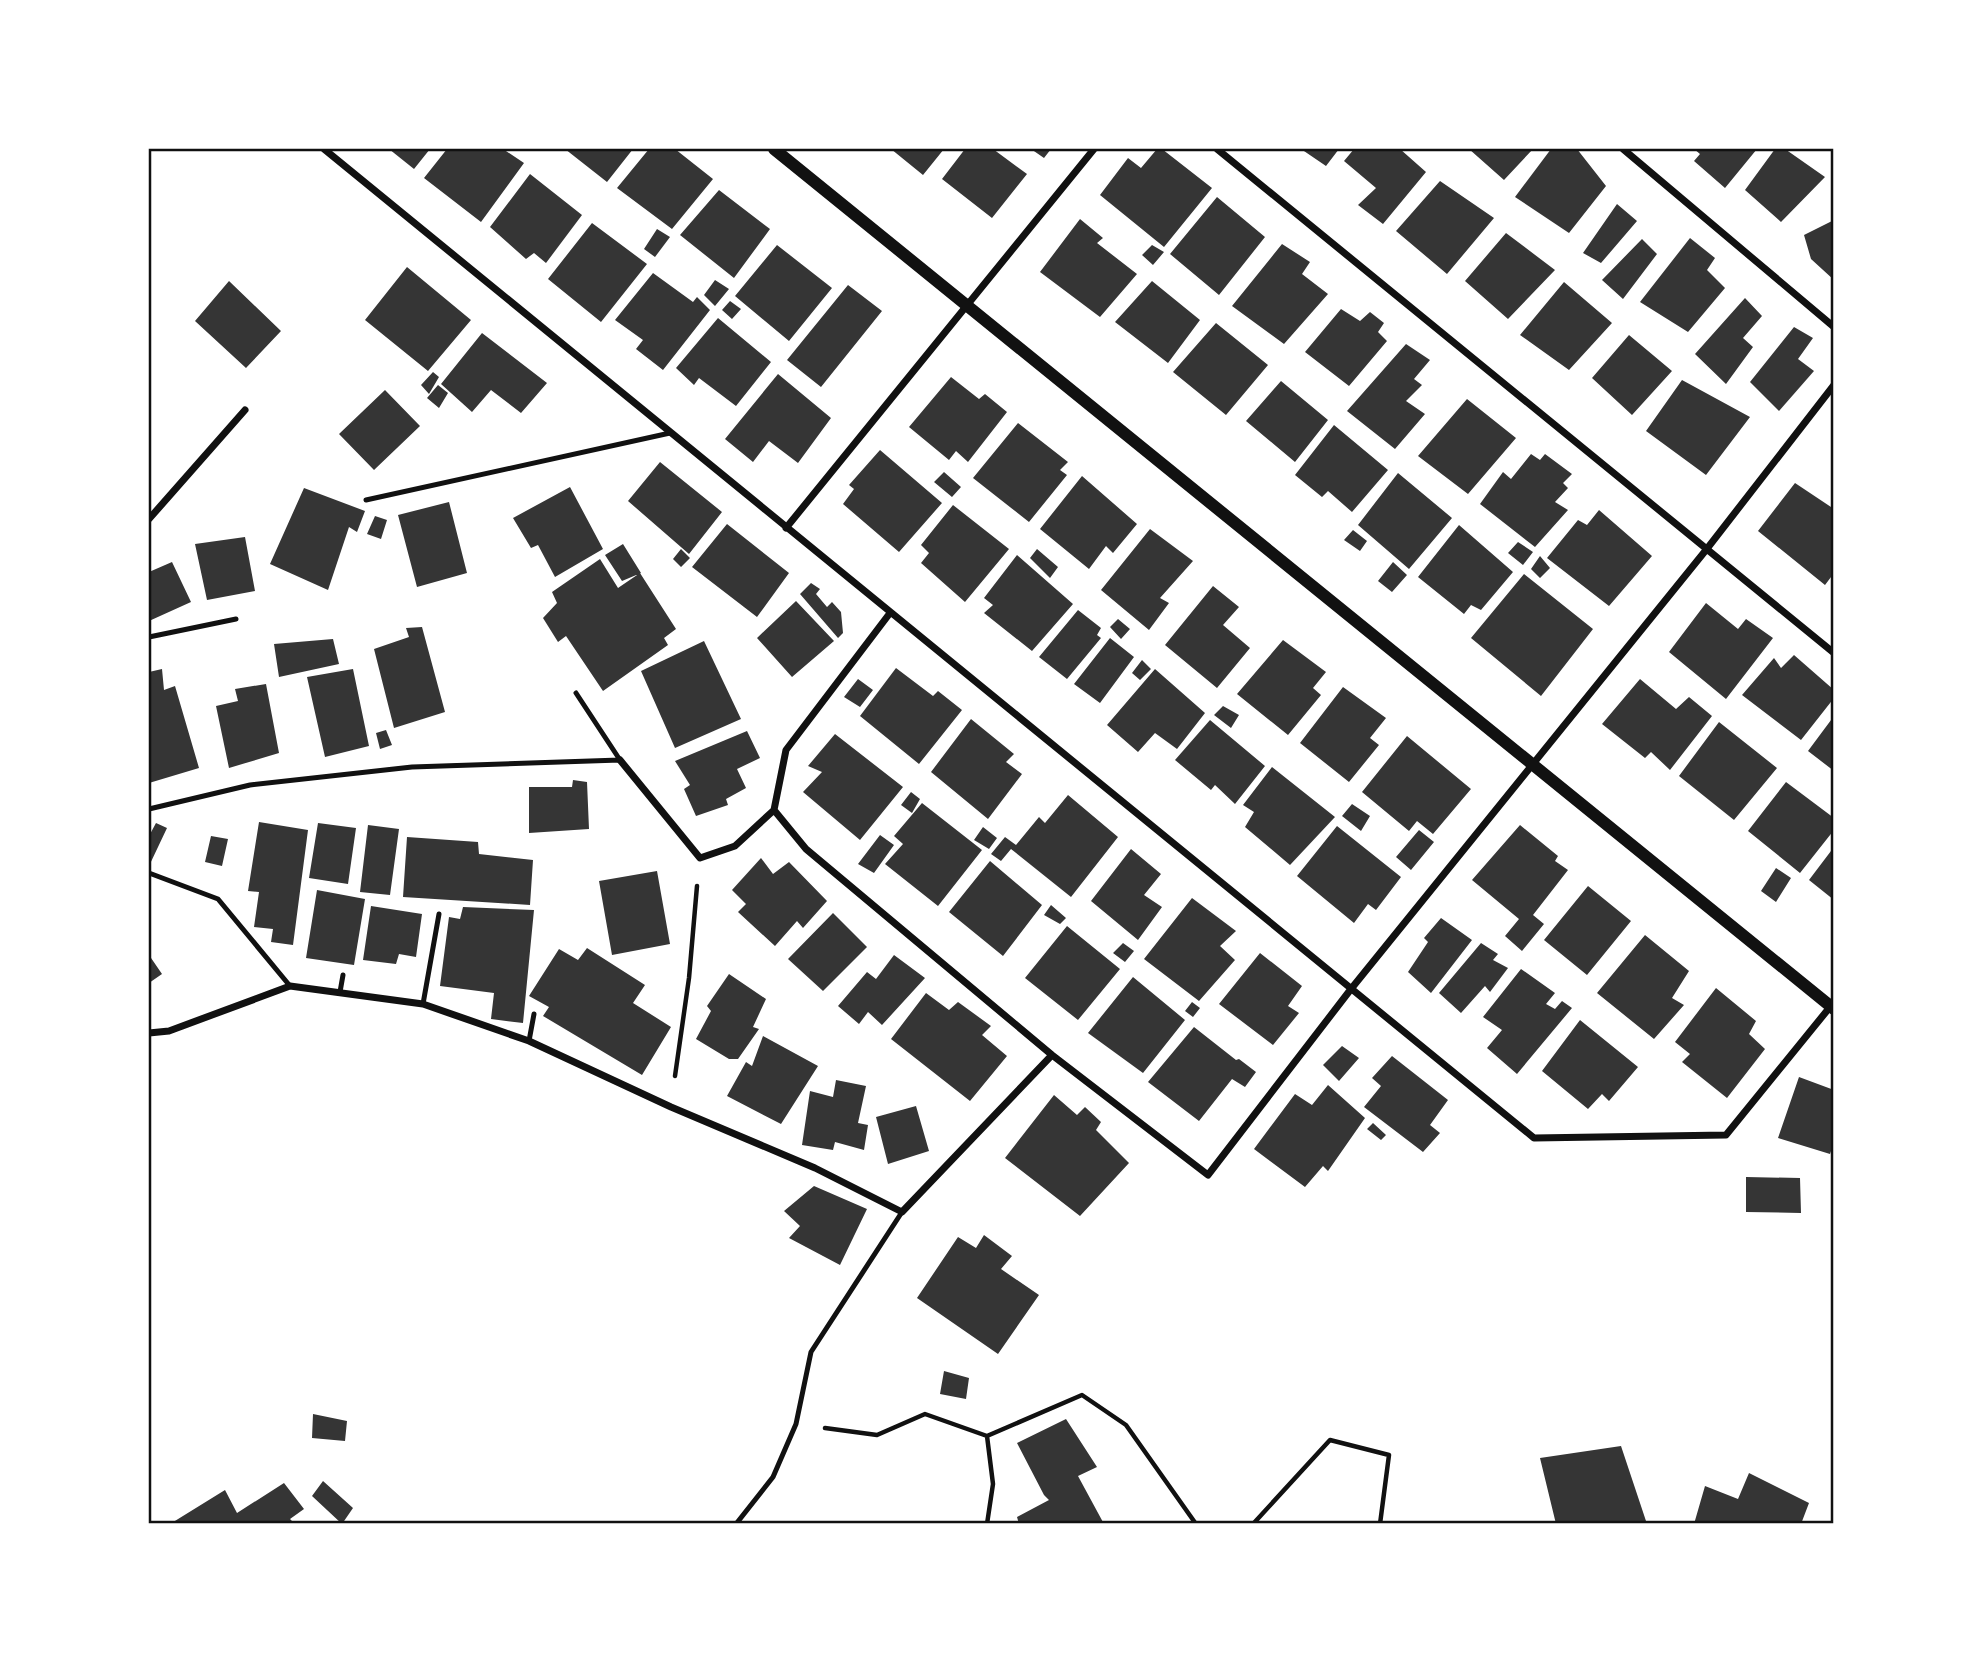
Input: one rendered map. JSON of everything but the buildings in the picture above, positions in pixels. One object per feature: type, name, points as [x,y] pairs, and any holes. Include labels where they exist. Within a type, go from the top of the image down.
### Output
[{"type":"street","points":[[324,149],[1534,1138],[1726,1135],[1832,1008],[774,149]]},
{"type":"street","points":[[786,528],[1094,149]]},
{"type":"street","points":[[1217,149],[1834,653]]},
{"type":"street","points":[[1623,149],[1834,327]]},
{"type":"street","points":[[774,810],[806,849],[1052,1055],[1208,1175],[1351,989],[1706,550],[1834,384]]},
{"type":"street","points":[[149,519],[245,410]]},
{"type":"street","points":[[620,760],[700,858],[735,846],[774,810],[786,750],[890,613]]},
{"type":"street","points":[[149,1033],[169,1031],[290,986],[423,1004],[528,1041],[671,1107],[815,1168],[902,1212],[1052,1055]]},
{"type":"lane","points":[[366,500],[670,433]]},
{"type":"lane","points":[[149,637],[236,619]]},
{"type":"lane","points":[[576,693],[620,760]]},
{"type":"lane","points":[[149,809],[250,785],[412,767],[620,760]]},
{"type":"lane","points":[[149,873],[218,899],[290,986]]},
{"type":"lane","points":[[423,1004],[439,914]]},
{"type":"lane","points":[[340,992],[343,975]]},
{"type":"lane","points":[[528,1041],[534,1014]]},
{"type":"lane","points":[[737,1524],[772,1477],[796,1424],[811,1352],[902,1212]]},
{"type":"path","points":[[671,1107],[689,978],[700,858]]},
{"type":"path","points":[[796,1424],[877,1435],[925,1414],[987,1436],[1082,1395],[1126,1425],[1196,1524]]},
{"type":"path","points":[[986,1524],[993,1484],[987,1436]]},
{"type":"path","points":[[1253,1524],[1330,1440],[1389,1455],[1380,1524]]}]
